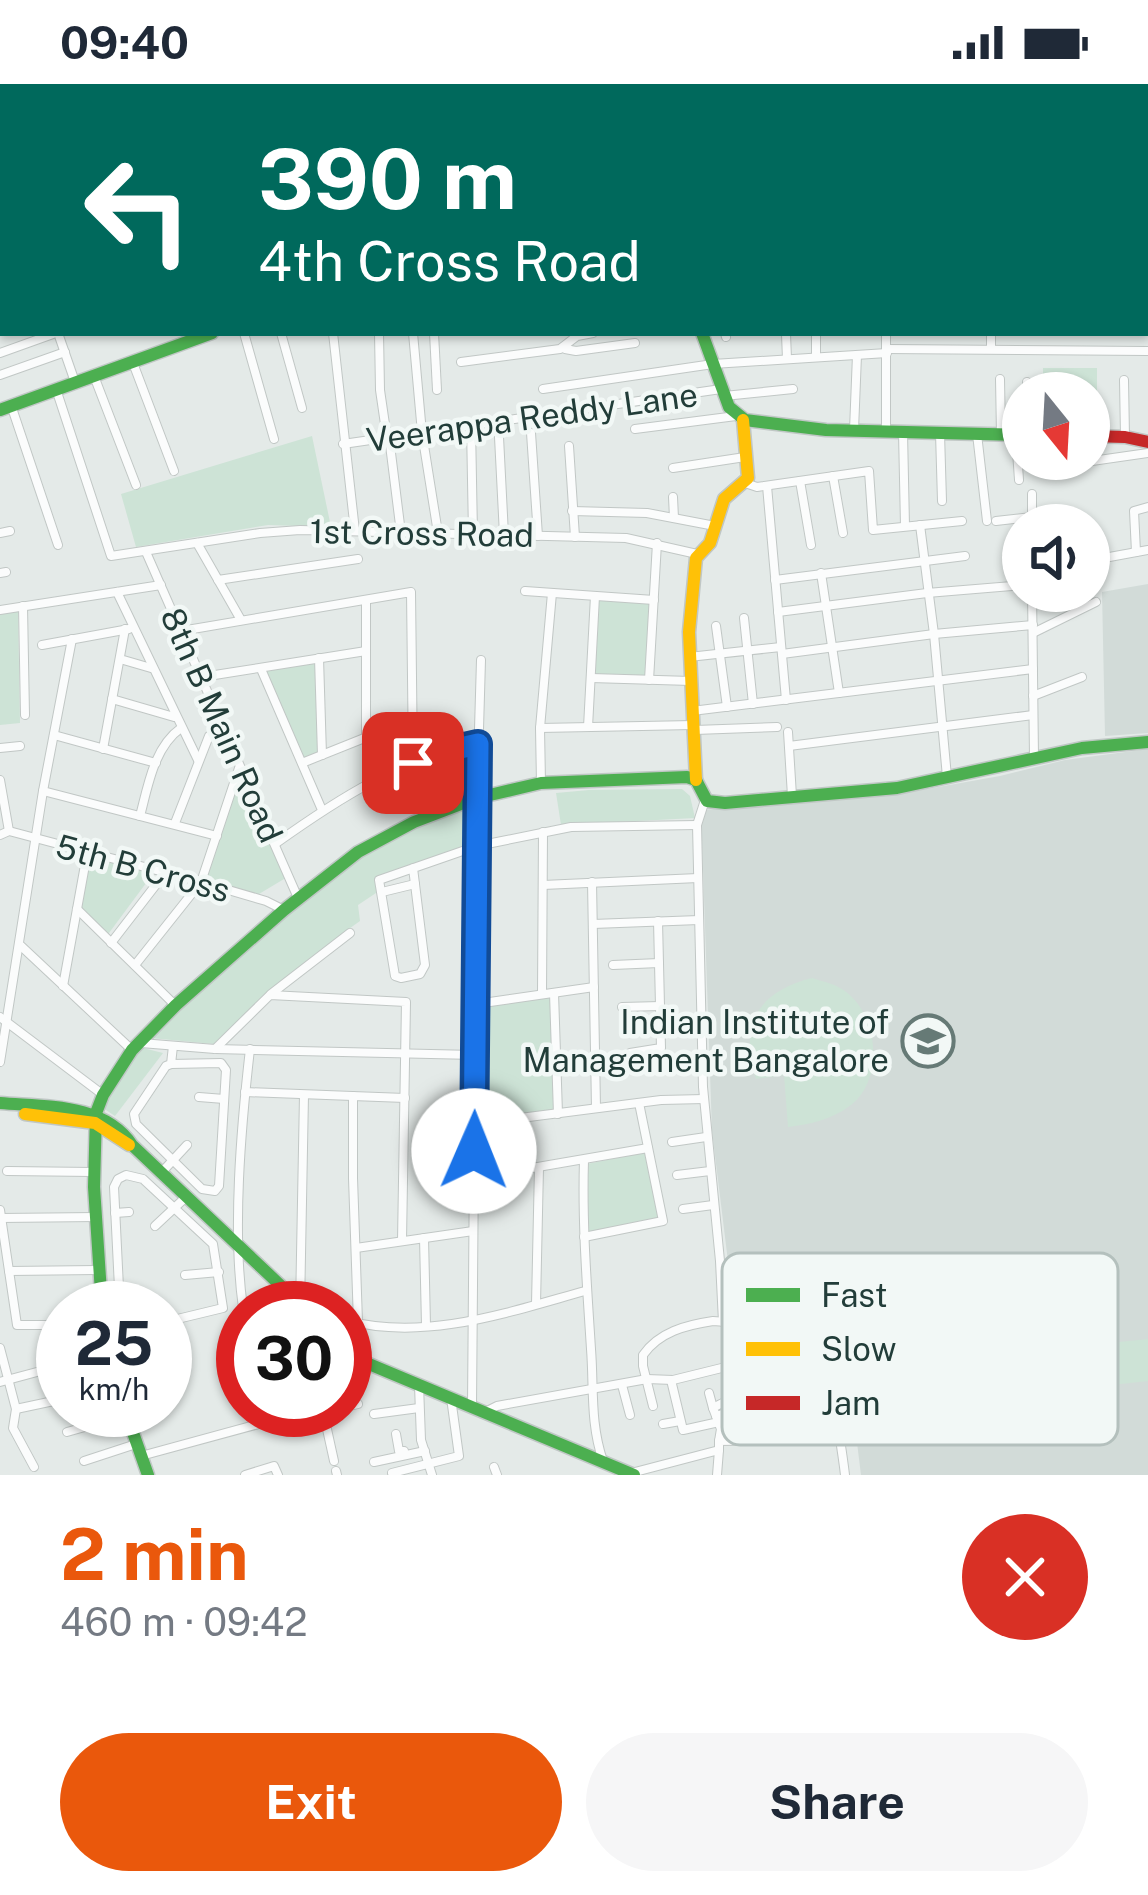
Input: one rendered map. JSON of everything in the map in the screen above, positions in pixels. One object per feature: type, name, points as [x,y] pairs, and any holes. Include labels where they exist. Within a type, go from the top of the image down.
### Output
[{"type":"street","points":[[0,353],[50,336]]},
{"type":"street","points":[[57,336],[76,382]]},
{"type":"street","points":[[58,545],[6,408],[204,336]]},
{"type":"street","points":[[245,336],[274,440]]},
{"type":"street","points":[[281,336],[302,408]]},
{"type":"street","points":[[333,336],[355,532]]},
{"type":"street","points":[[379,336],[380,390],[401,532]]},
{"type":"street","points":[[413,336],[415,380],[438,533]]},
{"type":"street","points":[[434,336],[437,390]]},
{"type":"street","points":[[563,348],[577,336]]},
{"type":"street","points":[[703,336],[723,392],[740,418],[748,475],[723,501],[710,543],[698,554],[689,620],[696,780],[705,800],[697,825],[702,1064],[722,1302]]},
{"type":"street","points":[[786,336],[787,359]]},
{"type":"street","points":[[815,336],[816,357]]},
{"type":"street","points":[[886,336],[886,432]]},
{"type":"street","points":[[991,336],[991,348]]},
{"type":"street","points":[[461,362],[635,343]]},
{"type":"street","points":[[543,389],[713,364],[886,351],[1148,351]]},
{"type":"street","points":[[0,375],[65,352]]},
{"type":"street","points":[[854,431],[857,355]]},
{"type":"street","points":[[133,363],[174,471]]},
{"type":"street","points":[[94,376],[136,485]]},
{"type":"street","points":[[415,380],[436,378]]},
{"type":"street","points":[[635,429],[740,418],[854,431],[1000,434],[1000,379]]},
{"type":"street","points":[[1124,380],[1126,437]]},
{"type":"street","points":[[56,389],[109,555],[146,551]]},
{"type":"street","name":"Veerappa Reddy Lane","points":[[344,444],[723,392],[793,389]]},
{"type":"street","points":[[471,426],[473,534]]},
{"type":"street","points":[[903,432],[905,526]]},
{"type":"street","points":[[531,433],[538,536]]},
{"type":"street","points":[[940,433],[943,501]]},
{"type":"street","points":[[977,434],[992,521],[1002,521]]},
{"type":"street","points":[[499,437],[505,535]]},
{"type":"street","points":[[1110,437],[1148,442]]},
{"type":"street","points":[[569,446],[575,536]]},
{"type":"street","points":[[1110,458],[1148,453]]},
{"type":"street","points":[[673,468],[746,457]]},
{"type":"street","points":[[745,483],[757,488],[869,471],[873,530],[962,521]]},
{"type":"street","points":[[833,476],[843,533]]},
{"type":"street","points":[[800,481],[812,545]]},
{"type":"street","points":[[767,486],[786,700]]},
{"type":"street","points":[[1031,494],[1031,504]]},
{"type":"street","points":[[673,497],[674,518]]},
{"type":"street","points":[[1136,552],[1134,512],[1148,507]]},
{"type":"street","points":[[572,511],[647,513],[715,526]]},
{"type":"street","points":[[920,525],[946,778]]},
{"type":"street","name":"1st Cross Road","points":[[146,551],[277,531],[634,538],[698,554]]},
{"type":"street","points":[[197,544],[241,621]]},
{"type":"street","points":[[650,680],[657,544]]},
{"type":"street","points":[[1110,557],[1148,550]]},
{"type":"street","name":"8th B Main Road","points":[[146,551],[298,898]]},
{"type":"street","points":[[775,580],[965,556]]},
{"type":"street","points":[[218,580],[358,560]]},
{"type":"street","points":[[821,573],[839,693]]},
{"type":"street","points":[[0,610],[161,585]]},
{"type":"street","points":[[778,612],[1002,587]]},
{"type":"street","points":[[525,591],[654,600]]},
{"type":"street","points":[[117,592],[129,628],[198,760]]},
{"type":"street","points":[[181,631],[411,592],[413,763]]},
{"type":"street","points":[[541,783],[552,592]]},
{"type":"street","points":[[588,727],[595,596]]},
{"type":"street","points":[[366,600],[366,736]]},
{"type":"street","points":[[23,606],[25,715]]},
{"type":"street","points":[[1033,612],[1034,758]]},
{"type":"street","points":[[689,657],[1033,629],[1073,612]]},
{"type":"street","points":[[744,618],[753,704]]},
{"type":"street","points":[[716,626],[727,707]]},
{"type":"street","points":[[42,645],[129,628]]},
{"type":"street","points":[[103,749],[129,628]]},
{"type":"street","points":[[0,1062],[3,1019],[72,639]]},
{"type":"street","points":[[202,677],[366,651]]},
{"type":"street","points":[[319,658],[322,754]]},
{"type":"street","points":[[120,659],[152,668]]},
{"type":"street","points":[[472,1406],[482,660]]},
{"type":"street","points":[[260,668],[322,810]]},
{"type":"street","points":[[693,722],[727,707],[1033,669]]},
{"type":"street","points":[[1033,696],[1082,677]]},
{"type":"street","points":[[591,678],[691,681]]},
{"type":"street","points":[[112,699],[175,718]]},
{"type":"street","points":[[789,746],[1034,716]]},
{"type":"street","points":[[302,763],[412,719]]},
{"type":"street","points":[[541,728],[693,722],[777,727]]},
{"type":"street","points":[[175,823],[209,736],[223,727]]},
{"type":"street","points":[[140,816],[156,763],[169,737],[181,728]]},
{"type":"street","points":[[788,732],[792,797]]},
{"type":"street","points":[[54,736],[156,763]]},
{"type":"street","points":[[705,800],[721,803],[885,790],[1082,748],[1148,742]]},
{"type":"street","points":[[274,844],[359,788],[413,763],[478,744]]},
{"type":"street","points":[[0,748],[20,746]]},
{"type":"street","points":[[135,965],[201,882],[240,765]]},
{"type":"street","points":[[0,780],[5,833]]},
{"type":"street","points":[[99,1281],[95,1118],[103,1095],[136,1046],[176,1005],[298,898],[374,841],[477,798],[541,783],[696,780]]},
{"type":"street","points":[[43,791],[218,836]]},
{"type":"street","points":[[413,868],[425,965],[420,974],[400,978],[395,976],[379,880],[413,868],[477,846],[571,827],[697,825]]},
{"type":"street","points":[[542,994],[543,832]]},
{"type":"street","name":"5th B Cross","points":[[5,833],[201,882],[284,910]]},
{"type":"street","points":[[63,986],[88,854]]},
{"type":"street","points":[[111,943],[166,873]]},
{"type":"street","points":[[542,885],[698,878]]},
{"type":"street","points":[[592,882],[596,1108]]},
{"type":"street","points":[[381,892],[415,884]]},
{"type":"street","points":[[77,909],[176,1005]]},
{"type":"street","points":[[593,924],[699,920]]},
{"type":"street","points":[[630,1053],[661,1048],[658,921]]},
{"type":"street","points":[[215,1049],[270,994],[350,933]]},
{"type":"street","points":[[20,945],[136,1046],[475,1055]]},
{"type":"street","points":[[613,965],[659,963]]},
{"type":"street","points":[[476,1004],[594,987]]},
{"type":"street","points":[[554,992],[558,1114]]},
{"type":"street","points":[[270,994],[406,1002],[402,1241]]},
{"type":"street","points":[[622,1007],[660,1006]]},
{"type":"street","points":[[3,1019],[103,1095]]},
{"type":"street","points":[[171,1064],[173,1046]]},
{"type":"street","points":[[241,1281],[250,1049]]},
{"type":"street","points":[[220,1063],[226,1070],[224,1099],[218,1190],[206,1192],[134,1114],[171,1064],[220,1063]]},
{"type":"street","points":[[663,1064],[702,1064]]},
{"type":"street","points":[[245,1091],[405,1098]]},
{"type":"street","points":[[300,1281],[304,1094]]},
{"type":"street","points":[[353,1096],[357,1281]]},
{"type":"street","points":[[199,1097],[224,1099]]},
{"type":"street","points":[[475,1124],[640,1103],[704,1100]]},
{"type":"street","points":[[584,1238],[663,1221],[640,1103]]},
{"type":"street","points":[[0,1107],[95,1118],[132,1145],[275,1281]]},
{"type":"street","points":[[672,1142],[706,1137]]},
{"type":"street","points":[[161,1173],[187,1145]]},
{"type":"street","points":[[474,1178],[647,1148]]},
{"type":"street","points":[[584,1160],[591,1391],[595,1438],[603,1461]]},
{"type":"street","points":[[536,1304],[538,1167]]},
{"type":"street","points":[[7,1171],[94,1172]]},
{"type":"street","points":[[677,1175],[710,1172]]},
{"type":"street","points":[[119,1281],[114,1187],[125,1175],[143,1179],[213,1244],[223,1308],[192,1315]]},
{"type":"street","points":[[155,1226],[186,1197]]},
{"type":"street","points":[[683,1208],[713,1205]]},
{"type":"street","points":[[36,1325],[17,1325],[0,1214],[129,1212]]},
{"type":"street","points":[[356,1248],[473,1231]]},
{"type":"street","points":[[424,1238],[426,1325]]},
{"type":"street","points":[[9,1271],[98,1270]]},
{"type":"street","points":[[185,1275],[219,1272]]},
{"type":"street","points":[[372,1324],[472,1322],[585,1291]]},
{"type":"street","points":[[653,1406],[643,1355],[661,1336],[698,1323],[722,1322]]},
{"type":"street","points":[[0,1348],[3,1381],[16,1409],[14,1428],[34,1467]]},
{"type":"street","points":[[372,1365],[624,1473],[736,1445]]},
{"type":"street","points":[[486,1412],[496,1406],[722,1368]]},
{"type":"street","points":[[3,1381],[36,1372]]},
{"type":"street","points":[[671,1380],[683,1430],[722,1414]]},
{"type":"street","points":[[419,1385],[424,1449],[432,1475]]},
{"type":"street","points":[[622,1385],[629,1415]]},
{"type":"street","points":[[709,1393],[719,1446],[717,1475]]},
{"type":"street","points":[[392,1473],[459,1456],[450,1396]]},
{"type":"street","points":[[16,1409],[36,1405]]},
{"type":"street","points":[[374,1414],[419,1408]]},
{"type":"street","points":[[663,1424],[680,1421]]},
{"type":"street","points":[[84,1461],[216,1433]]},
{"type":"street","points":[[396,1434],[399,1451],[424,1449]]},
{"type":"street","points":[[134,1437],[148,1475]]},
{"type":"street","points":[[329,1437],[336,1469]]},
{"type":"street","points":[[842,1445],[844,1475]]},
{"type":"street","points":[[374,1462],[424,1449]]},
{"type":"street","points":[[245,1475],[274,1466],[278,1475]]},
{"type":"shaded area","points":[[1148,584],[1148,733],[1105,736],[1102,612],[1110,612],[1110,591]]},
{"type":"shaded area","name":"Indian Institute of Management Bangalore","points":[[1148,749],[1148,1475],[861,1475],[857,1445],[1118,1445],[1118,1253],[727,1253],[712,1131],[701,810],[893,795],[1065,760]]},
{"type":"green space","points":[[1043,368],[1097,368],[1097,372],[1043,372]]},
{"type":"green space","points":[[312,436],[331,527],[268,525],[136,547],[121,494]]},
{"type":"green space","points":[[595,596],[654,600],[649,680],[591,678]]},
{"type":"green space","points":[[18,610],[20,723],[0,725],[0,614]]},
{"type":"green space","points":[[319,658],[322,755],[302,763],[260,668]]},
{"type":"green space","points":[[240,765],[289,876],[254,897],[201,882]]},
{"type":"green space","points":[[682,789],[690,796],[695,818],[561,825],[556,793]]},
{"type":"green space","points":[[474,803],[475,844],[376,879],[376,893],[358,905],[360,921],[284,979],[214,1044],[151,1038],[251,944],[356,859]]},
{"type":"green space","points":[[87,854],[155,871],[106,937],[77,909]]},
{"type":"green space","points":[[812,978],[840,988],[863,1011],[873,1062],[862,1093],[851,1105],[821,1120],[788,1127],[784,1075],[756,1079],[752,1027],[757,1014],[778,992]]},
{"type":"green space","points":[[554,993],[558,1114],[475,1124],[476,1004]]},
{"type":"green space","points":[[139,1047],[163,1053],[115,1116],[103,1108]]},
{"type":"green space","points":[[646,1152],[660,1218],[588,1234],[587,1164]]},
{"type":"green space","points":[[1148,1339],[1148,1381],[1118,1384],[1118,1342]]},
{"type":"traffic: fast","points":[[0,410],[204,336]]},
{"type":"traffic: fast","points":[[703,336],[729,407],[745,420],[826,430],[1002,434]]},
{"type":"traffic: fast","points":[[100,1281],[94,1187],[96,1113],[132,1050],[284,910],[358,852],[414,822],[477,798],[541,783],[687,777],[696,780],[707,801],[725,803],[897,788],[1082,748],[1148,742]]},
{"type":"traffic: fast","points":[[0,1103],[72,1110],[106,1121],[276,1281]]},
{"type":"traffic: fast","points":[[372,1365],[634,1475]]},
{"type":"traffic: fast","points":[[135,1437],[148,1475]]},
{"type":"traffic: slow","points":[[696,780],[689,632],[696,558],[710,543],[724,499],[748,478],[743,420]]},
{"type":"traffic: slow","points":[[25,1114],[95,1123],[129,1145]]},
{"type":"traffic: jam","points":[[1110,437],[1148,442]]},
{"type":"place","name":"Indian Institute of Management Bangalore","points":[[928,1041]]},
{"type":"route","points":[[413,763],[478,744],[474,1151]]}]
